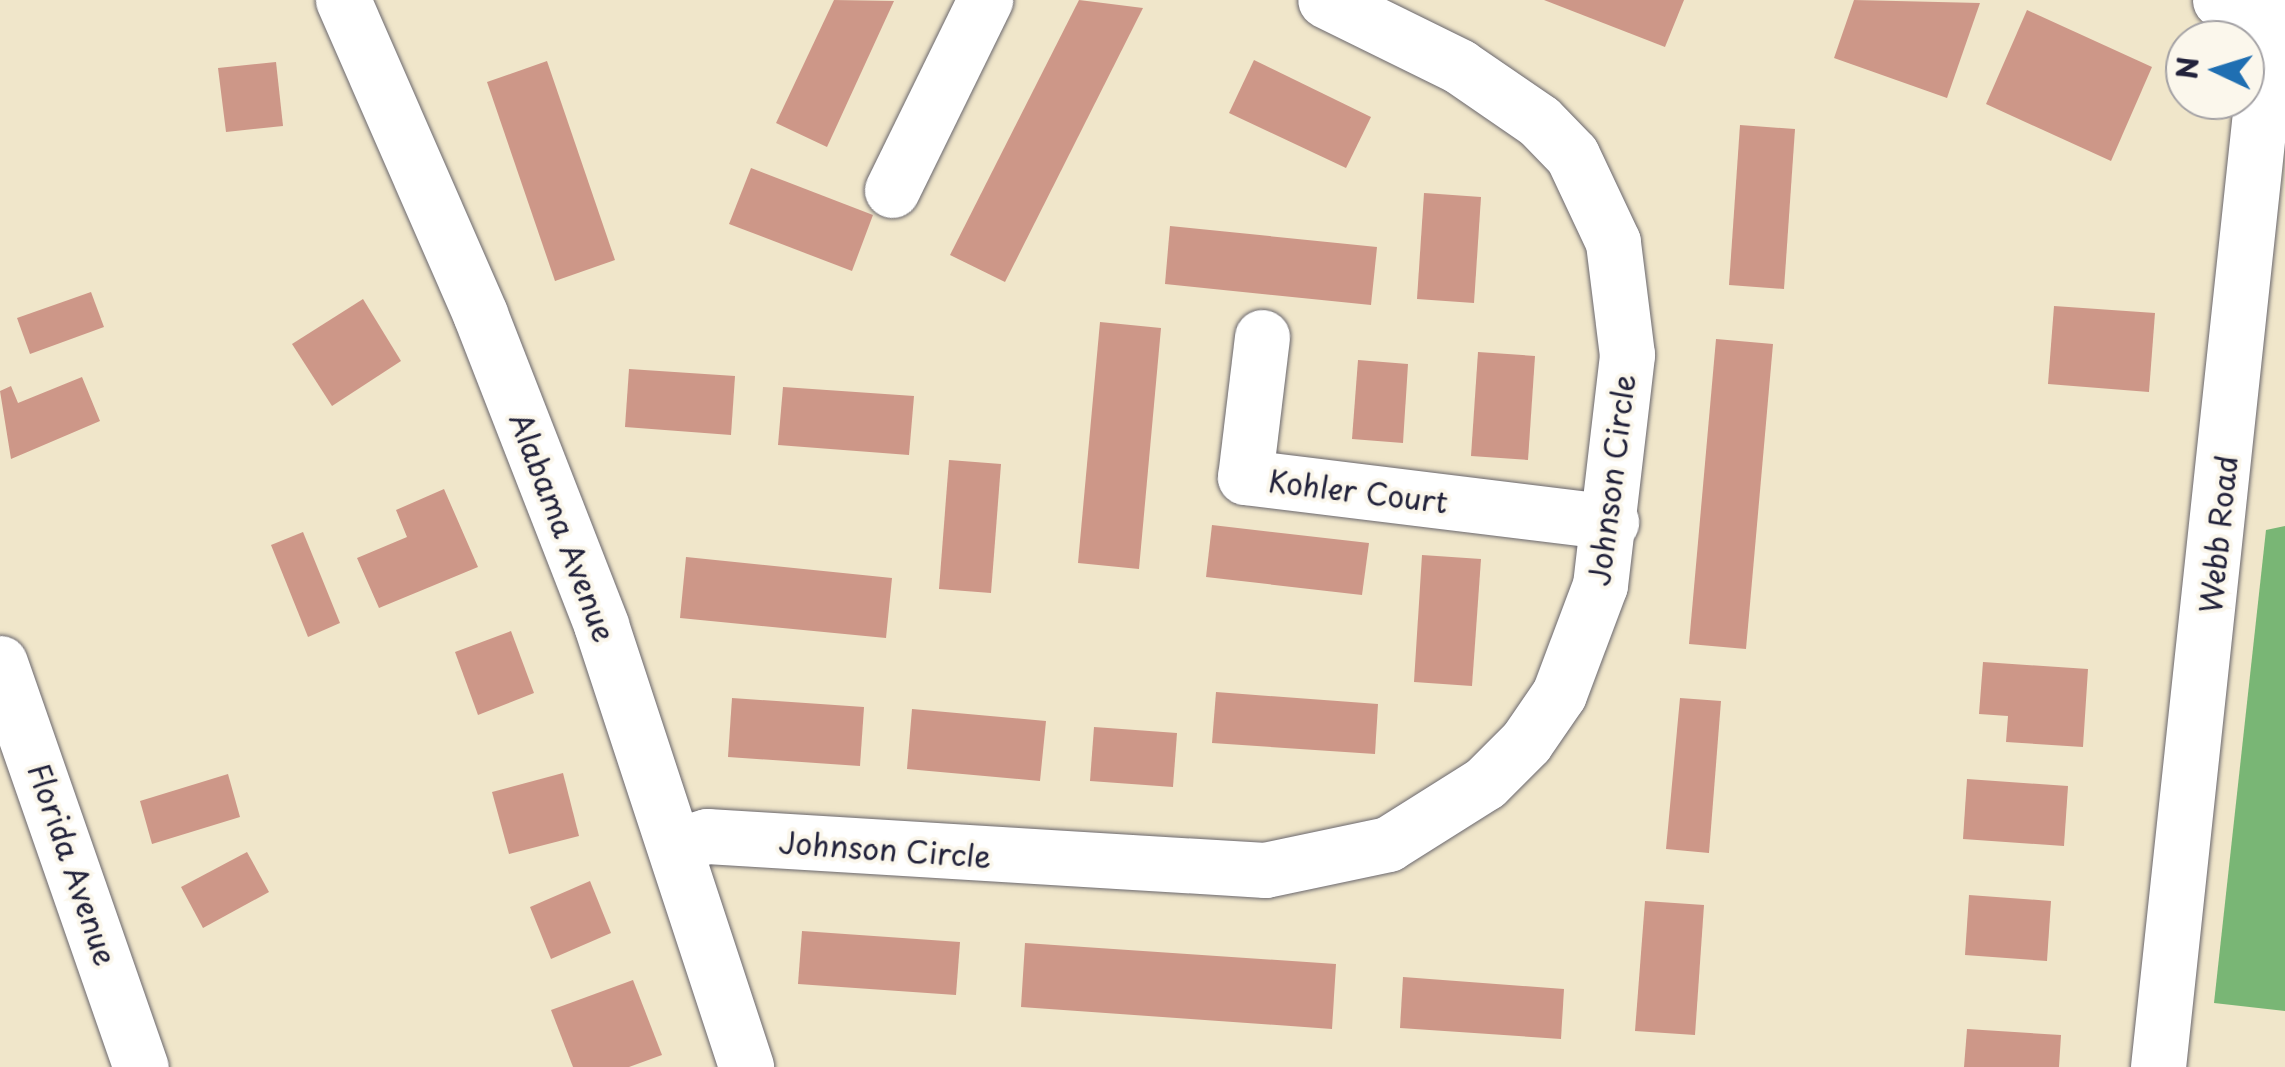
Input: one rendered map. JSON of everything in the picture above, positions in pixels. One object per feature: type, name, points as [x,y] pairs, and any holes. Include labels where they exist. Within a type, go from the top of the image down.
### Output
[{"type":"street","name":"Alabama Avenue","points":[[343,0],[526,429],[677,846],[746,1067]]},
{"type":"street","points":[[892,190],[985,0]]},
{"type":"street","name":"Johnson Circle","points":[[677,846],[708,836],[1246,870],[1388,844],[1471,793],[1526,742],[1584,642],[1611,522],[1626,355],[1613,242],[1594,193],[1572,156],[1504,94],[1325,0]]},
{"type":"street","points":[[2220,0],[2271,9]]},
{"type":"street","name":"Webb Road","points":[[2158,1067],[2271,9]]},
{"type":"street","name":"Kohler Court","points":[[1262,337],[1245,477],[1611,522]]},
{"type":"street","name":"Florida Avenue","points":[[0,662],[142,1067]]},
{"type":"green space","points":[[2285,526],[2285,1011],[2214,1003],[2266,530]]},
{"type":"building","points":[[834,0],[894,1],[827,147],[776,123]]},
{"type":"building","points":[[1079,0],[1143,8],[1005,282],[950,255]]},
{"type":"building","points":[[1544,0],[1684,0],[1665,47]]},
{"type":"building","points":[[1854,0],[1980,3],[1947,98],[1834,58]]},
{"type":"building","points":[[2027,10],[2152,67],[2111,161],[1986,104]]},
{"type":"building","points":[[1254,60],[1371,117],[1346,168],[1229,113]]},
{"type":"building","points":[[547,61],[615,260],[555,281],[487,82]]},
{"type":"building","points":[[276,62],[283,126],[226,132],[218,68]]},
{"type":"building","points":[[1740,125],[1795,129],[1784,289],[1729,285]]},
{"type":"building","points":[[751,168],[873,215],[852,271],[729,224]]},
{"type":"building","points":[[1424,193],[1481,197],[1474,303],[1417,299]]},
{"type":"building","points":[[1170,226],[1377,247],[1371,305],[1165,284]]},
{"type":"building","points":[[91,292],[104,327],[30,354],[17,318]]},
{"type":"building","points":[[363,299],[401,361],[332,406],[292,344]]},
{"type":"building","points":[[2054,306],[2155,313],[2149,392],[2048,384]]},
{"type":"building","points":[[1100,322],[1161,328],[1139,569],[1078,563]]},
{"type":"building","points":[[1716,339],[1773,344],[1746,649],[1689,644]]},
{"type":"building","points":[[1478,352],[1535,356],[1528,460],[1471,456]]},
{"type":"building","points":[[1358,360],[1408,364],[1403,443],[1352,439]]},
{"type":"building","points":[[629,369],[735,376],[731,435],[625,427]]},
{"type":"building","points":[[82,377],[100,421],[11,459],[0,391],[11,386],[18,403]]},
{"type":"building","points":[[783,387],[914,396],[909,455],[778,445]]},
{"type":"building","points":[[949,460],[1001,464],[991,593],[939,589]]},
{"type":"building","points":[[444,489],[478,567],[379,608],[357,558],[407,537],[396,510]]},
{"type":"building","points":[[1212,525],[1369,543],[1362,595],[1206,577]]},
{"type":"building","points":[[303,532],[340,623],[308,637],[271,545]]},
{"type":"building","points":[[1422,555],[1481,559],[1472,686],[1414,682]]},
{"type":"building","points":[[686,557],[892,578],[886,638],[680,618]]},
{"type":"building","points":[[511,631],[534,693],[478,715],[455,652]]},
{"type":"building","points":[[1983,662],[2088,669],[2083,747],[2006,742],[2008,716],[1979,714]]},
{"type":"building","points":[[1216,692],[1378,704],[1375,754],[1212,743]]},
{"type":"building","points":[[732,698],[864,707],[860,766],[728,757]]},
{"type":"building","points":[[1680,698],[1721,701],[1709,853],[1666,849]]},
{"type":"building","points":[[912,709],[1046,721],[1040,781],[907,769]]},
{"type":"building","points":[[1094,727],[1177,733],[1173,787],[1090,781]]},
{"type":"building","points":[[563,773],[579,836],[509,854],[492,792]]},
{"type":"building","points":[[228,774],[240,817],[152,844],[140,801]]},
{"type":"building","points":[[1967,779],[2068,786],[2064,846],[1963,839]]},
{"type":"building","points":[[247,852],[269,892],[203,928],[181,887]]},
{"type":"building","points":[[590,881],[611,933],[551,959],[530,907]]},
{"type":"building","points":[[1969,895],[2051,901],[2047,961],[1965,955]]},
{"type":"building","points":[[1645,901],[1704,905],[1695,1035],[1635,1031]]},
{"type":"building","points":[[802,931],[960,942],[956,995],[798,984]]},
{"type":"building","points":[[1025,943],[1336,964],[1332,1029],[1021,1007]]},
{"type":"building","points":[[1403,977],[1564,989],[1561,1039],[1400,1028]]},
{"type":"building","points":[[633,980],[662,1055],[629,1067],[573,1067],[551,1010]]},
{"type":"building","points":[[1967,1029],[2061,1035],[2059,1067],[1964,1067]]}]
